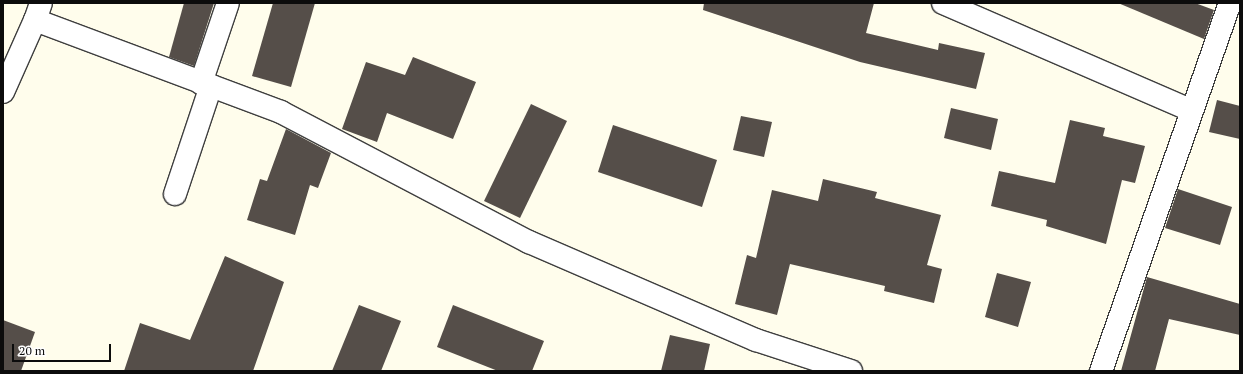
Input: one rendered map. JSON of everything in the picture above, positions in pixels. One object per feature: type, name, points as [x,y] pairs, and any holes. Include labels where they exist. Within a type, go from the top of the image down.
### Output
[{"type":"street","points":[[175,194],[228,3]]},
{"type":"street","points":[[944,3],[1192,111]]},
{"type":"street","points":[[1101,371],[1230,3]]},
{"type":"street","points":[[3,92],[38,12],[206,84],[281,112],[529,242],[756,340],[851,371]]},
{"type":"building","points":[[184,3],[214,3],[194,66],[169,57]]},
{"type":"building","points":[[273,3],[315,3],[291,87],[252,76]]},
{"type":"building","points":[[704,3],[874,3],[866,33],[938,50],[939,43],[985,53],[976,89],[860,62],[703,10]]},
{"type":"building","points":[[1118,3],[1195,3],[1214,10],[1204,39]]},
{"type":"building","points":[[413,57],[476,82],[453,139],[387,113],[377,142],[342,129],[366,62],[405,75]]},
{"type":"building","points":[[1217,100],[1240,106],[1240,139],[1209,132]]},
{"type":"building","points":[[531,104],[567,121],[520,218],[484,201]]},
{"type":"building","points":[[951,108],[998,119],[991,150],[944,138]]},
{"type":"building","points":[[741,116],[772,122],[764,157],[733,150]]},
{"type":"building","points":[[1070,120],[1105,128],[1103,136],[1145,146],[1135,183],[1122,180],[1106,244],[1046,226],[1047,220],[991,206],[999,171],[1055,183]]},
{"type":"building","points":[[613,125],[717,160],[702,207],[598,172]]},
{"type":"building","points":[[286,129],[331,153],[318,188],[310,185],[295,235],[247,220],[260,179],[267,181]]},
{"type":"building","points":[[823,179],[877,192],[875,198],[941,215],[927,265],[942,269],[934,303],[884,291],[885,286],[790,264],[777,315],[735,304],[747,255],[756,258],[772,190],[818,201]]},
{"type":"building","points":[[1178,189],[1232,207],[1220,245],[1165,228]]},
{"type":"building","points":[[225,256],[284,282],[253,371],[124,371],[140,323],[190,340]]},
{"type":"building","points":[[997,273],[1031,282],[1018,327],[985,317]]},
{"type":"building","points":[[1147,277],[1240,304],[1240,335],[1169,319],[1155,371],[1121,371]]},
{"type":"building","points":[[359,305],[401,321],[381,371],[332,371]]},
{"type":"building","points":[[453,305],[544,341],[532,371],[498,371],[437,347]]},
{"type":"building","points":[[3,320],[35,332],[21,371],[3,371]]},
{"type":"building","points":[[670,335],[710,344],[704,371],[661,371]]}]
